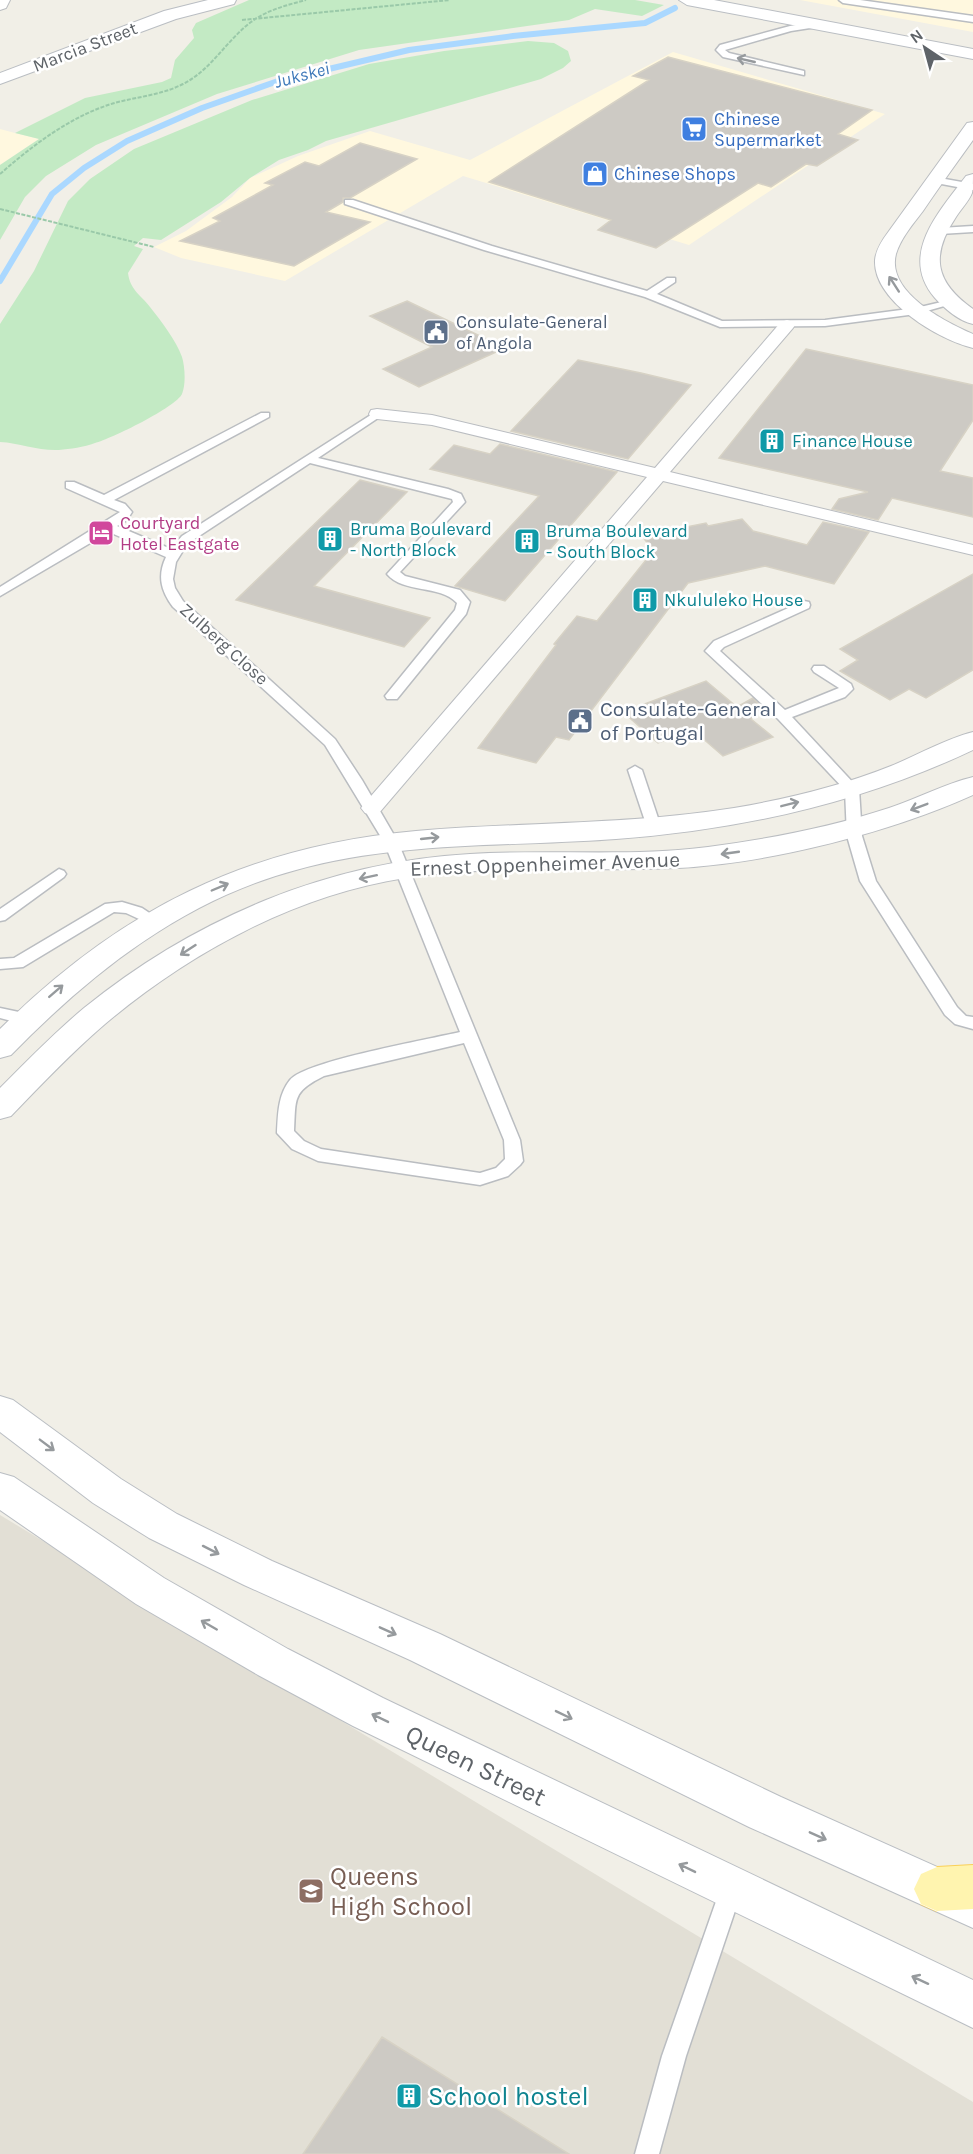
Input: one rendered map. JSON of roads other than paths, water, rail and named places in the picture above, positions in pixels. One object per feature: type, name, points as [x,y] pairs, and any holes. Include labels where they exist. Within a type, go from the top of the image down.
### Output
[{"type":"main road","name":"Marcia Street","points":[[0,80],[170,15],[202,0]]},
{"type":"main road","name":"Marcia Street","points":[[170,15],[228,0]]},
{"type":"main road","points":[[687,0],[745,5],[973,42]]},
{"type":"main road","points":[[745,5],[820,24],[973,54]]},
{"type":"main road","points":[[0,73],[31,67]]},
{"type":"main road","points":[[0,1411],[107,1491],[163,1526],[258,1573],[425,1647],[765,1812],[961,1894]]},
{"type":"main road","name":"Queen Street","points":[[0,1489],[150,1591],[273,1662],[368,1712],[730,1890],[973,2005]]},
{"type":"street","points":[[0,5],[2,0]]},
{"type":"street","points":[[973,127],[896,235],[886,254],[885,264],[888,276],[903,298],[916,311],[948,331],[973,342]]},
{"type":"street","points":[[971,185],[940,231],[927,257],[927,267],[931,280],[950,303],[973,318]]},
{"type":"street","points":[[372,808],[787,325]]},
{"type":"street","points":[[377,414],[432,420],[973,550]]},
{"type":"street","name":"Ernest Oppenheimer Avenue","points":[[0,1047],[13,1016],[152,921],[175,907],[271,867],[334,851],[391,842],[459,835],[654,827],[775,808],[852,789],[934,760],[973,740]]},
{"type":"street","name":"Ernest Oppenheimer Avenue","points":[[0,1108],[95,1016],[146,978],[200,943],[267,911],[330,887],[402,870],[440,865],[679,859],[730,853],[852,829],[907,812],[973,785]]},
{"type":"lane","points":[[843,0],[973,19]]},
{"type":"lane","points":[[801,73],[726,55],[720,51],[723,47],[790,29],[820,24]]},
{"type":"lane","points":[[934,180],[971,185]]},
{"type":"lane","points":[[349,202],[488,248],[649,295],[712,322],[739,325],[787,325],[916,311],[950,303]]},
{"type":"lane","points":[[940,231],[973,229]]},
{"type":"lane","points":[[649,295],[671,280]]},
{"type":"lane","points":[[108,527],[173,555],[193,534],[377,414]]},
{"type":"lane","points":[[104,500],[265,415]]},
{"type":"lane","points":[[309,459],[444,492],[457,497],[459,502],[394,571],[393,574],[400,579],[455,593],[464,602],[461,611],[392,696]]},
{"type":"lane","points":[[0,592],[108,527],[123,517],[126,512],[70,485]]},
{"type":"lane","name":"Zulberg Close","points":[[173,555],[167,576],[168,591],[172,597],[330,742],[372,808],[391,842],[512,1140],[514,1161],[502,1172],[480,1179],[318,1155],[298,1145],[285,1133],[288,1098],[297,1082],[304,1078],[319,1071],[469,1036]]},
{"type":"lane","points":[[804,605],[713,648],[712,651],[783,716],[852,789],[852,829],[858,859],[874,891],[951,1011],[961,1020],[973,1023]]},
{"type":"lane","points":[[783,716],[846,690],[844,684],[819,669]]},
{"type":"lane","points":[[635,770],[654,827]]},
{"type":"lane","points":[[0,916],[59,874]]},
{"type":"lane","points":[[0,964],[17,963],[110,909],[120,906],[128,907],[152,921]]},
{"type":"lane","points":[[647,2154],[674,2056],[730,1890]]},
{"type":"waterway","name":"Jukskei","points":[[0,281],[52,194],[84,168],[127,141],[202,108],[278,81],[409,50],[513,36],[645,23],[675,8]]},
{"type":"place","name":"Chinese Supermarket","points":[[694,129]]},
{"type":"place","name":"Chinese Shops","points":[[595,174]]},
{"type":"place","name":"Consulate-General of Angola","points":[[436,332]]},
{"type":"place","name":"Finance House","points":[[772,441]]},
{"type":"place","name":"Courtyard Hotel Eastgate","points":[[101,533]]},
{"type":"place","name":"Bruma Boulevard - North Block","points":[[330,539]]},
{"type":"place","name":"Bruma Boulevard - South Block","points":[[527,541]]},
{"type":"place","name":"Nkululeko House","points":[[645,600]]},
{"type":"place","name":"Consulate-General of Portugal","points":[[580,721]]},
{"type":"place","name":"Queens High School","points":[[311,1891]]},
{"type":"place","name":"School hostel","points":[[409,2096]]}]
